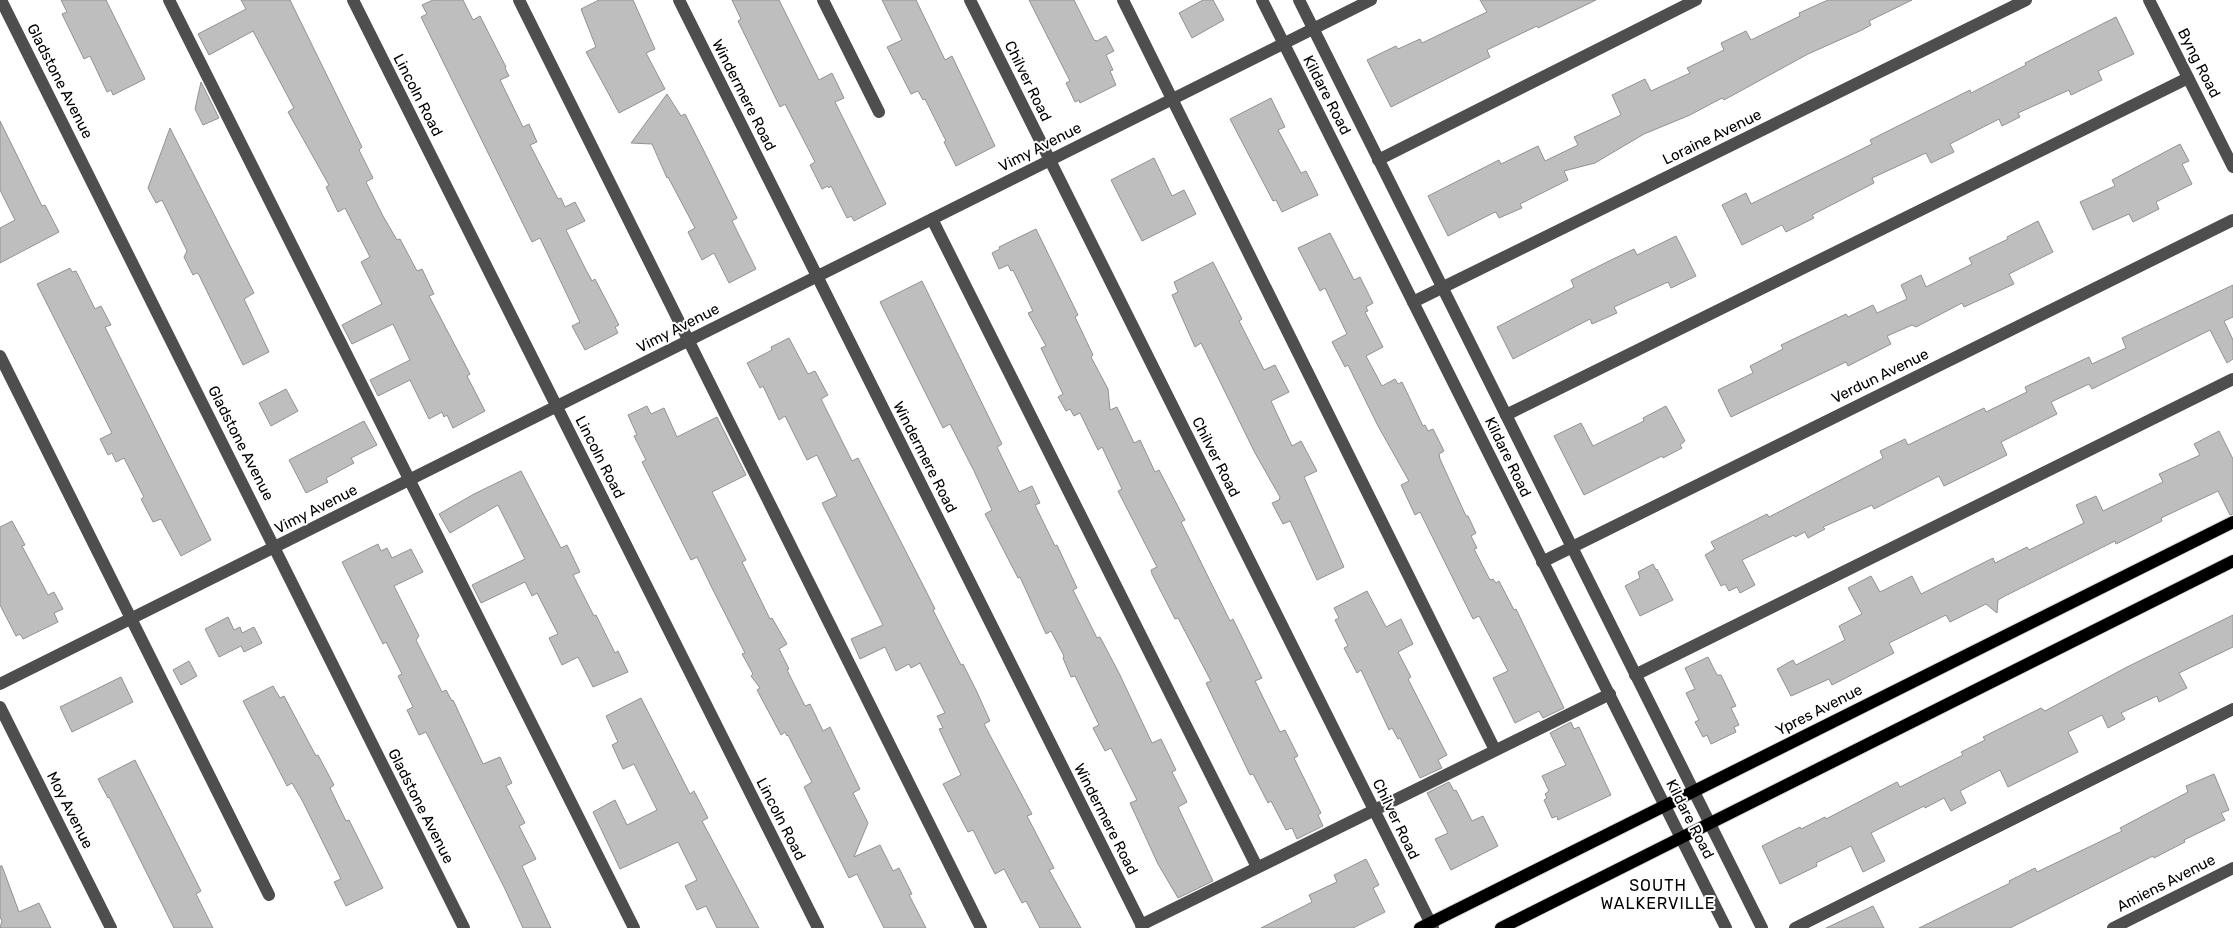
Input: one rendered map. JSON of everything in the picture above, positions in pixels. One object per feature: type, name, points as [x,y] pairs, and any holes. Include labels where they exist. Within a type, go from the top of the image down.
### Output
[{"type":"main road","name":"Ypres Avenue","points":[[1427,926],[1665,805],[2233,522]]},
{"type":"main road","points":[[1501,928],[2233,561]]},
{"type":"street","name":"Gladstone Avenue","points":[[1,0],[464,928]]},
{"type":"street","points":[[169,0],[634,928]]},
{"type":"street","name":"Lincoln Road","points":[[353,0],[818,928]]},
{"type":"street","points":[[519,0],[981,928]]},
{"type":"street","name":"Windermere Road","points":[[679,0],[1142,926]]},
{"type":"street","points":[[823,0],[879,112]]},
{"type":"street","name":"Chilver Road","points":[[970,0],[1374,810],[1427,926]]},
{"type":"street","points":[[1123,0],[1495,750]]},
{"type":"street","name":"Kildare Road","points":[[1262,0],[1726,928]]},
{"type":"street","name":"Kildare Road","points":[[1299,0],[1762,928]]},
{"type":"street","name":"Vimy Avenue","points":[[0,684],[1370,0]]},
{"type":"street","points":[[1378,160],[1696,0]]},
{"type":"street","name":"Loraine Avenue","points":[[1413,302],[2026,0]]},
{"type":"street","name":"Byng Road","points":[[2149,0],[2233,167]]},
{"type":"street","points":[[1506,415],[2188,78]]},
{"type":"street","points":[[932,219],[1257,867]]},
{"type":"street","name":"Verdun Avenue","points":[[1542,562],[2233,220]]},
{"type":"street","points":[[0,356],[268,895]]},
{"type":"street","points":[[1635,675],[2233,379]]},
{"type":"street","points":[[1142,926],[1257,867],[1610,694]]},
{"type":"street","name":"Moy Avenue","points":[[0,707],[111,928]]},
{"type":"street","points":[[1795,928],[2233,709]]},
{"type":"street","name":"Amiens Avenue","points":[[2113,928],[2233,868]]},
{"type":"building","points":[[61,0],[106,0],[145,79],[113,95],[111,90],[107,92],[90,56],[84,59],[62,14],[67,12]]},
{"type":"building","points":[[241,0],[290,0],[362,147],[359,150],[373,178],[366,182],[397,240],[400,239],[417,271],[422,269],[434,294],[429,296],[470,374],[467,376],[485,411],[453,428],[447,415],[444,417],[442,412],[429,419],[410,380],[378,396],[370,380],[410,360],[393,324],[352,344],[342,325],[382,304],[361,262],[370,257],[345,208],[338,212],[326,187],[329,185],[288,112],[294,108],[253,31],[209,55],[198,34],[246,9]]},
{"type":"building","points":[[433,0],[463,0],[473,20],[480,16],[509,76],[500,80],[523,127],[529,124],[537,142],[530,145],[558,199],[561,198],[565,207],[575,202],[585,221],[566,230],[592,281],[595,279],[619,325],[615,327],[618,333],[585,350],[572,326],[580,322],[540,238],[532,242],[421,17],[427,14],[422,5]]},
{"type":"building","points":[[599,0],[633,0],[655,49],[646,53],[665,89],[619,113],[586,52],[596,47],[581,9]]},
{"type":"building","points":[[732,0],[779,0],[819,80],[832,73],[844,98],[835,102],[886,204],[854,221],[851,216],[847,218],[831,186],[822,189],[810,165],[815,162],[785,104],[780,107],[738,21],[741,19]]},
{"type":"building","points":[[882,0],[916,0],[945,60],[952,56],[995,146],[956,166],[925,99],[923,100],[918,91],[911,94],[887,47],[902,40]]},
{"type":"building","points":[[1029,0],[1074,0],[1094,40],[1097,41],[1106,36],[1114,51],[1106,55],[1113,70],[1110,71],[1116,85],[1080,103],[1079,100],[1075,102],[1066,83],[1070,81]]},
{"type":"building","points":[[1203,0],[1213,0],[1224,20],[1192,38],[1179,13]]},
{"type":"building","points":[[1480,0],[1596,0],[1487,50],[1490,57],[1391,107],[1367,60],[1396,46],[1398,49],[1420,39],[1422,43],[1487,12]]},
{"type":"building","points":[[1828,0],[1912,0],[1869,21],[1871,25],[1862,30],[1808,54],[1724,100],[1722,98],[1690,115],[1644,134],[1595,163],[1564,171],[1568,180],[1520,204],[1522,208],[1499,218],[1496,212],[1493,213],[1448,236],[1428,196],[1499,160],[1501,164],[1538,146],[1545,161],[1578,145],[1574,137],[1621,115],[1612,95],[1645,79],[1651,91],[1690,73],[1687,68],[1724,50],[1721,43],[1746,31],[1751,40],[1800,16],[1799,13]]},
{"type":"building","points":[[2116,17],[2134,54],[2098,71],[2102,80],[2071,95],[2069,90],[2018,113],[2020,117],[2002,126],[1999,119],[1950,144],[1954,152],[1931,163],[1926,153],[1872,178],[1874,183],[1812,215],[1814,218],[1786,232],[1782,225],[1742,245],[1722,205],[1746,193],[1751,204],[1872,144],[1870,140],[1970,90],[1971,93],[2026,65],[2025,63]]},
{"type":"building","points":[[201,82],[219,118],[203,125],[195,109]]},
{"type":"building","points":[[667,94],[681,116],[685,114],[703,149],[737,218],[732,221],[756,269],[729,283],[714,253],[702,260],[688,232],[695,228],[667,178],[652,144],[631,143]]},
{"type":"building","points":[[1271,98],[1285,127],[1278,130],[1301,173],[1306,171],[1318,195],[1282,212],[1276,200],[1273,201],[1230,119]]},
{"type":"building","points":[[0,121],[42,206],[45,205],[59,232],[0,263],[0,228],[15,220],[0,190]]},
{"type":"building","points":[[170,128],[254,293],[244,299],[269,352],[243,365],[199,275],[197,273],[193,275],[184,257],[187,251],[162,200],[156,203],[148,188]]},
{"type":"building","points":[[2180,144],[2189,161],[2182,164],[2192,184],[2156,202],[2159,209],[2133,222],[2129,214],[2093,230],[2080,202],[2115,186],[2112,180]]},
{"type":"building","points":[[1154,158],[1172,196],[1184,190],[1196,214],[1142,241],[1111,180]]},
{"type":"building","points":[[2038,221],[2053,252],[2009,274],[2014,284],[1964,307],[1962,303],[1916,327],[1912,325],[1887,336],[1891,344],[1848,366],[1846,362],[1731,417],[1718,390],[1753,373],[1750,366],[1783,349],[1781,345],[1846,314],[1848,317],[1873,305],[1877,313],[1907,299],[1901,285],[1921,275],[1926,287],[1972,264],[1969,258],[2008,239],[2007,237]]},
{"type":"building","points":[[1036,229],[1078,315],[1075,317],[1093,355],[1091,357],[1108,389],[1110,410],[1117,407],[1134,443],[1140,440],[1155,472],[1159,470],[1185,520],[1181,522],[1230,621],[1233,619],[1262,678],[1255,681],[1280,732],[1285,730],[1298,756],[1294,758],[1321,813],[1318,815],[1323,826],[1297,839],[1292,828],[1286,830],[1271,801],[1268,803],[1253,774],[1250,775],[1206,683],[1211,681],[1178,618],[1175,619],[1152,574],[1151,570],[1157,567],[1118,491],[1122,489],[1102,447],[1098,450],[1080,413],[1074,416],[1070,409],[1066,411],[1058,397],[1063,394],[1041,348],[1046,346],[1028,313],[1033,311],[1013,270],[1011,271],[1008,265],[999,269],[992,253],[1000,249],[999,247]]},
{"type":"building","points":[[1330,233],[1354,280],[1360,277],[1373,303],[1366,307],[1368,311],[1365,312],[1383,347],[1366,356],[1382,386],[1395,379],[1398,384],[1402,382],[1423,426],[1425,425],[1428,431],[1433,429],[1444,451],[1439,454],[1440,459],[1466,516],[1468,516],[1476,533],[1471,536],[1477,548],[1474,549],[1490,580],[1493,579],[1496,583],[1499,581],[1514,610],[1516,609],[1564,708],[1543,718],[1539,711],[1515,723],[1493,678],[1508,671],[1479,616],[1473,619],[1420,512],[1415,515],[1401,485],[1409,481],[1378,426],[1348,365],[1345,367],[1332,342],[1347,334],[1325,288],[1320,291],[1298,248]]},
{"type":"building","points":[[1676,236],[1696,276],[1671,288],[1668,282],[1614,307],[1617,313],[1592,324],[1590,319],[1513,359],[1497,327],[1574,287],[1571,280],[1634,249],[1637,255]]},
{"type":"building","points":[[1213,262],[1242,319],[1239,321],[1264,370],[1275,365],[1289,392],[1271,401],[1292,446],[1301,441],[1317,471],[1304,477],[1344,567],[1317,580],[1290,521],[1283,524],[1272,503],[1279,500],[1280,497],[1255,453],[1201,343],[1195,347],[1172,295],[1178,292],[1174,282]]},
{"type":"building","points":[[70,268],[72,272],[76,271],[95,309],[101,306],[111,325],[105,327],[211,540],[181,556],[161,519],[153,522],[141,499],[144,497],[124,458],[116,462],[112,453],[108,455],[100,439],[112,433],[37,284]]},
{"type":"building","points":[[922,281],[1002,444],[997,447],[1019,492],[1032,486],[1040,503],[1035,505],[1055,546],[1057,545],[1077,588],[1073,590],[1097,638],[1100,637],[1119,673],[1152,743],[1161,739],[1176,770],[1172,772],[1187,802],[1178,807],[1213,881],[1178,898],[1158,864],[1130,803],[1137,800],[1111,748],[1105,751],[1093,728],[1099,725],[1075,676],[1071,677],[1063,658],[1064,656],[1051,631],[1046,634],[1020,577],[1018,578],[985,514],[992,510],[974,471],[950,424],[943,428],[880,302]]},
{"type":"building","points":[[2233,285],[2233,317],[2224,321],[2233,340],[2233,359],[2227,363],[2210,330],[2092,389],[2089,384],[2051,402],[2057,414],[2001,442],[2007,455],[1944,486],[1939,476],[1874,509],[1872,505],[1823,527],[1825,529],[1808,538],[1805,532],[1795,537],[1794,535],[1742,560],[1755,585],[1740,593],[1737,587],[1729,591],[1725,584],[1721,586],[1705,555],[1715,549],[1711,542],[1767,514],[1769,517],[1883,458],[1880,451],[1905,439],[1908,445],[1984,408],[1986,412],[2027,392],[2025,387],[2089,357],[2092,364],[2126,348],[2122,338]]},
{"type":"building","points":[[789,338],[808,374],[815,371],[828,395],[821,399],[852,461],[858,458],[935,609],[933,610],[977,692],[990,721],[984,724],[1032,814],[1027,816],[1054,868],[1049,870],[1081,928],[1040,928],[1026,901],[1022,903],[1004,869],[995,874],[973,830],[968,832],[943,784],[961,775],[939,729],[943,728],[937,716],[945,713],[920,663],[911,668],[909,664],[896,671],[885,647],[860,659],[851,639],[883,625],[822,503],[837,496],[817,455],[807,460],[785,416],[779,420],[763,386],[760,388],[747,363],[772,350],[771,347]]},
{"type":"building","points":[[286,389],[298,411],[271,426],[259,403]]},
{"type":"building","points":[[647,406],[651,414],[664,408],[677,437],[717,417],[746,475],[712,492],[746,560],[742,562],[770,619],[772,618],[787,644],[779,649],[789,669],[787,670],[805,706],[810,704],[823,731],[830,727],[860,789],[853,793],[868,823],[854,857],[880,845],[893,871],[899,868],[912,894],[909,895],[926,928],[884,928],[857,874],[849,878],[804,787],[812,782],[788,735],[785,732],[781,735],[757,690],[760,688],[751,676],[753,674],[742,654],[745,653],[697,557],[691,560],[642,462],[646,460],[634,436],[637,435],[628,415]]},
{"type":"building","points":[[1666,406],[1685,441],[1680,445],[1682,448],[1584,495],[1554,436],[1581,423],[1593,446],[1644,421],[1643,418]]},
{"type":"building","points":[[364,421],[377,445],[351,458],[354,463],[326,478],[328,482],[306,493],[289,460]]},
{"type":"building","points":[[2219,431],[2233,459],[2233,514],[2230,515],[2218,491],[2161,518],[2162,521],[2116,544],[2115,541],[2005,596],[1998,600],[1997,613],[1986,604],[1950,622],[1946,615],[1889,643],[1894,653],[1832,685],[1829,679],[1791,696],[1777,669],[1793,660],[1796,665],[1845,640],[1839,626],[1862,614],[1848,588],[1871,576],[1880,592],[1912,576],[1921,594],[1993,558],[1995,563],[2027,547],[2029,550],[2084,523],[2076,505],[2096,496],[2103,511],[2163,482],[2159,474],[2200,455],[2194,444]]},
{"type":"building","points":[[521,471],[561,548],[567,545],[580,572],[573,575],[594,616],[596,615],[615,653],[618,651],[628,672],[593,687],[578,657],[562,665],[549,638],[558,634],[537,593],[532,596],[525,582],[481,603],[472,585],[525,559],[498,505],[450,533],[439,514]]},
{"type":"building","points":[[12,521],[25,545],[22,546],[48,595],[54,592],[63,609],[54,613],[58,622],[23,639],[20,634],[16,636],[0,605],[0,527]]},
{"type":"building","points":[[378,544],[381,551],[387,548],[392,558],[411,549],[423,572],[394,586],[419,636],[416,640],[442,692],[446,690],[453,700],[483,764],[500,757],[512,783],[506,786],[525,823],[519,826],[536,859],[522,866],[551,928],[523,928],[426,732],[419,735],[407,710],[413,707],[398,676],[402,674],[386,642],[383,644],[342,562]]},
{"type":"building","points":[[1653,564],[1673,600],[1640,616],[1625,586],[1640,578],[1638,572]]},
{"type":"building","points":[[1367,591],[1386,627],[1401,619],[1413,644],[1398,652],[1411,677],[1408,679],[1447,755],[1438,760],[1442,768],[1420,778],[1400,738],[1398,739],[1392,728],[1389,730],[1361,670],[1357,673],[1344,648],[1348,646],[1335,620],[1339,618],[1334,608]]},
{"type":"building","points":[[2233,615],[2233,647],[2179,673],[2187,688],[2159,702],[2157,696],[2121,713],[2125,719],[2108,728],[2102,715],[2068,732],[2078,752],[2008,787],[2000,770],[1960,791],[1966,803],[1951,811],[1944,798],[1871,833],[1885,861],[1863,872],[1851,846],[1816,863],[1817,866],[1780,884],[1762,846],[1800,827],[1801,829],[1825,817],[1826,819],[1897,782],[1900,787],[1963,755],[1961,752],[1985,740],[1983,737],[2041,708],[2045,711],[2127,667]]},
{"type":"building","points":[[228,617],[234,630],[240,627],[242,633],[254,627],[262,643],[244,652],[241,646],[219,657],[205,629]]},
{"type":"building","points":[[1708,657],[1717,675],[1721,675],[1736,706],[1731,708],[1739,725],[1734,727],[1736,732],[1711,744],[1707,735],[1703,737],[1695,722],[1699,720],[1686,693],[1695,689],[1685,668]]},
{"type":"building","points":[[189,661],[197,676],[181,685],[173,670]]},
{"type":"building","points":[[121,677],[133,702],[72,732],[60,707]]},
{"type":"building","points":[[273,686],[280,698],[284,696],[316,756],[318,755],[334,785],[330,788],[346,821],[349,820],[383,888],[346,906],[334,882],[341,879],[303,802],[292,783],[287,786],[243,701]]},
{"type":"building","points":[[641,698],[690,794],[694,791],[708,818],[702,821],[759,928],[717,928],[706,906],[697,910],[685,886],[697,880],[678,842],[620,869],[593,812],[615,800],[627,825],[657,810],[634,764],[623,769],[612,745],[618,742],[606,716]]},
{"type":"building","points":[[1571,722],[1574,729],[1579,727],[1611,795],[1558,820],[1557,816],[1552,818],[1544,800],[1547,798],[1545,794],[1549,791],[1542,776],[1566,765],[1550,733]]},
{"type":"building","points":[[135,760],[201,891],[196,894],[213,928],[174,928],[109,797],[98,779]]},
{"type":"building","points":[[2214,774],[2229,810],[2221,813],[2225,820],[2184,840],[2185,842],[2154,858],[2153,856],[2010,928],[1919,928],[2010,883],[2009,881],[2035,868],[2037,872],[2122,831],[2120,828],[2188,792],[2186,786]]},
{"type":"building","points":[[1449,782],[1454,791],[1456,790],[1472,821],[1483,816],[1498,846],[1451,870],[1435,839],[1448,833],[1427,793]]},
{"type":"building","points":[[1366,859],[1379,885],[1373,888],[1385,912],[1353,928],[1261,928],[1312,902],[1309,895],[1337,882],[1334,875]]},
{"type":"building","points":[[0,866],[2,866],[19,912],[39,903],[51,928],[0,928],[2,921],[0,917]]},
{"type":"building","points":[[1873,906],[1884,928],[1826,928]]},
{"type":"district","name":"SOUTH WALKERVILLE","points":[[1658,894]]}]
